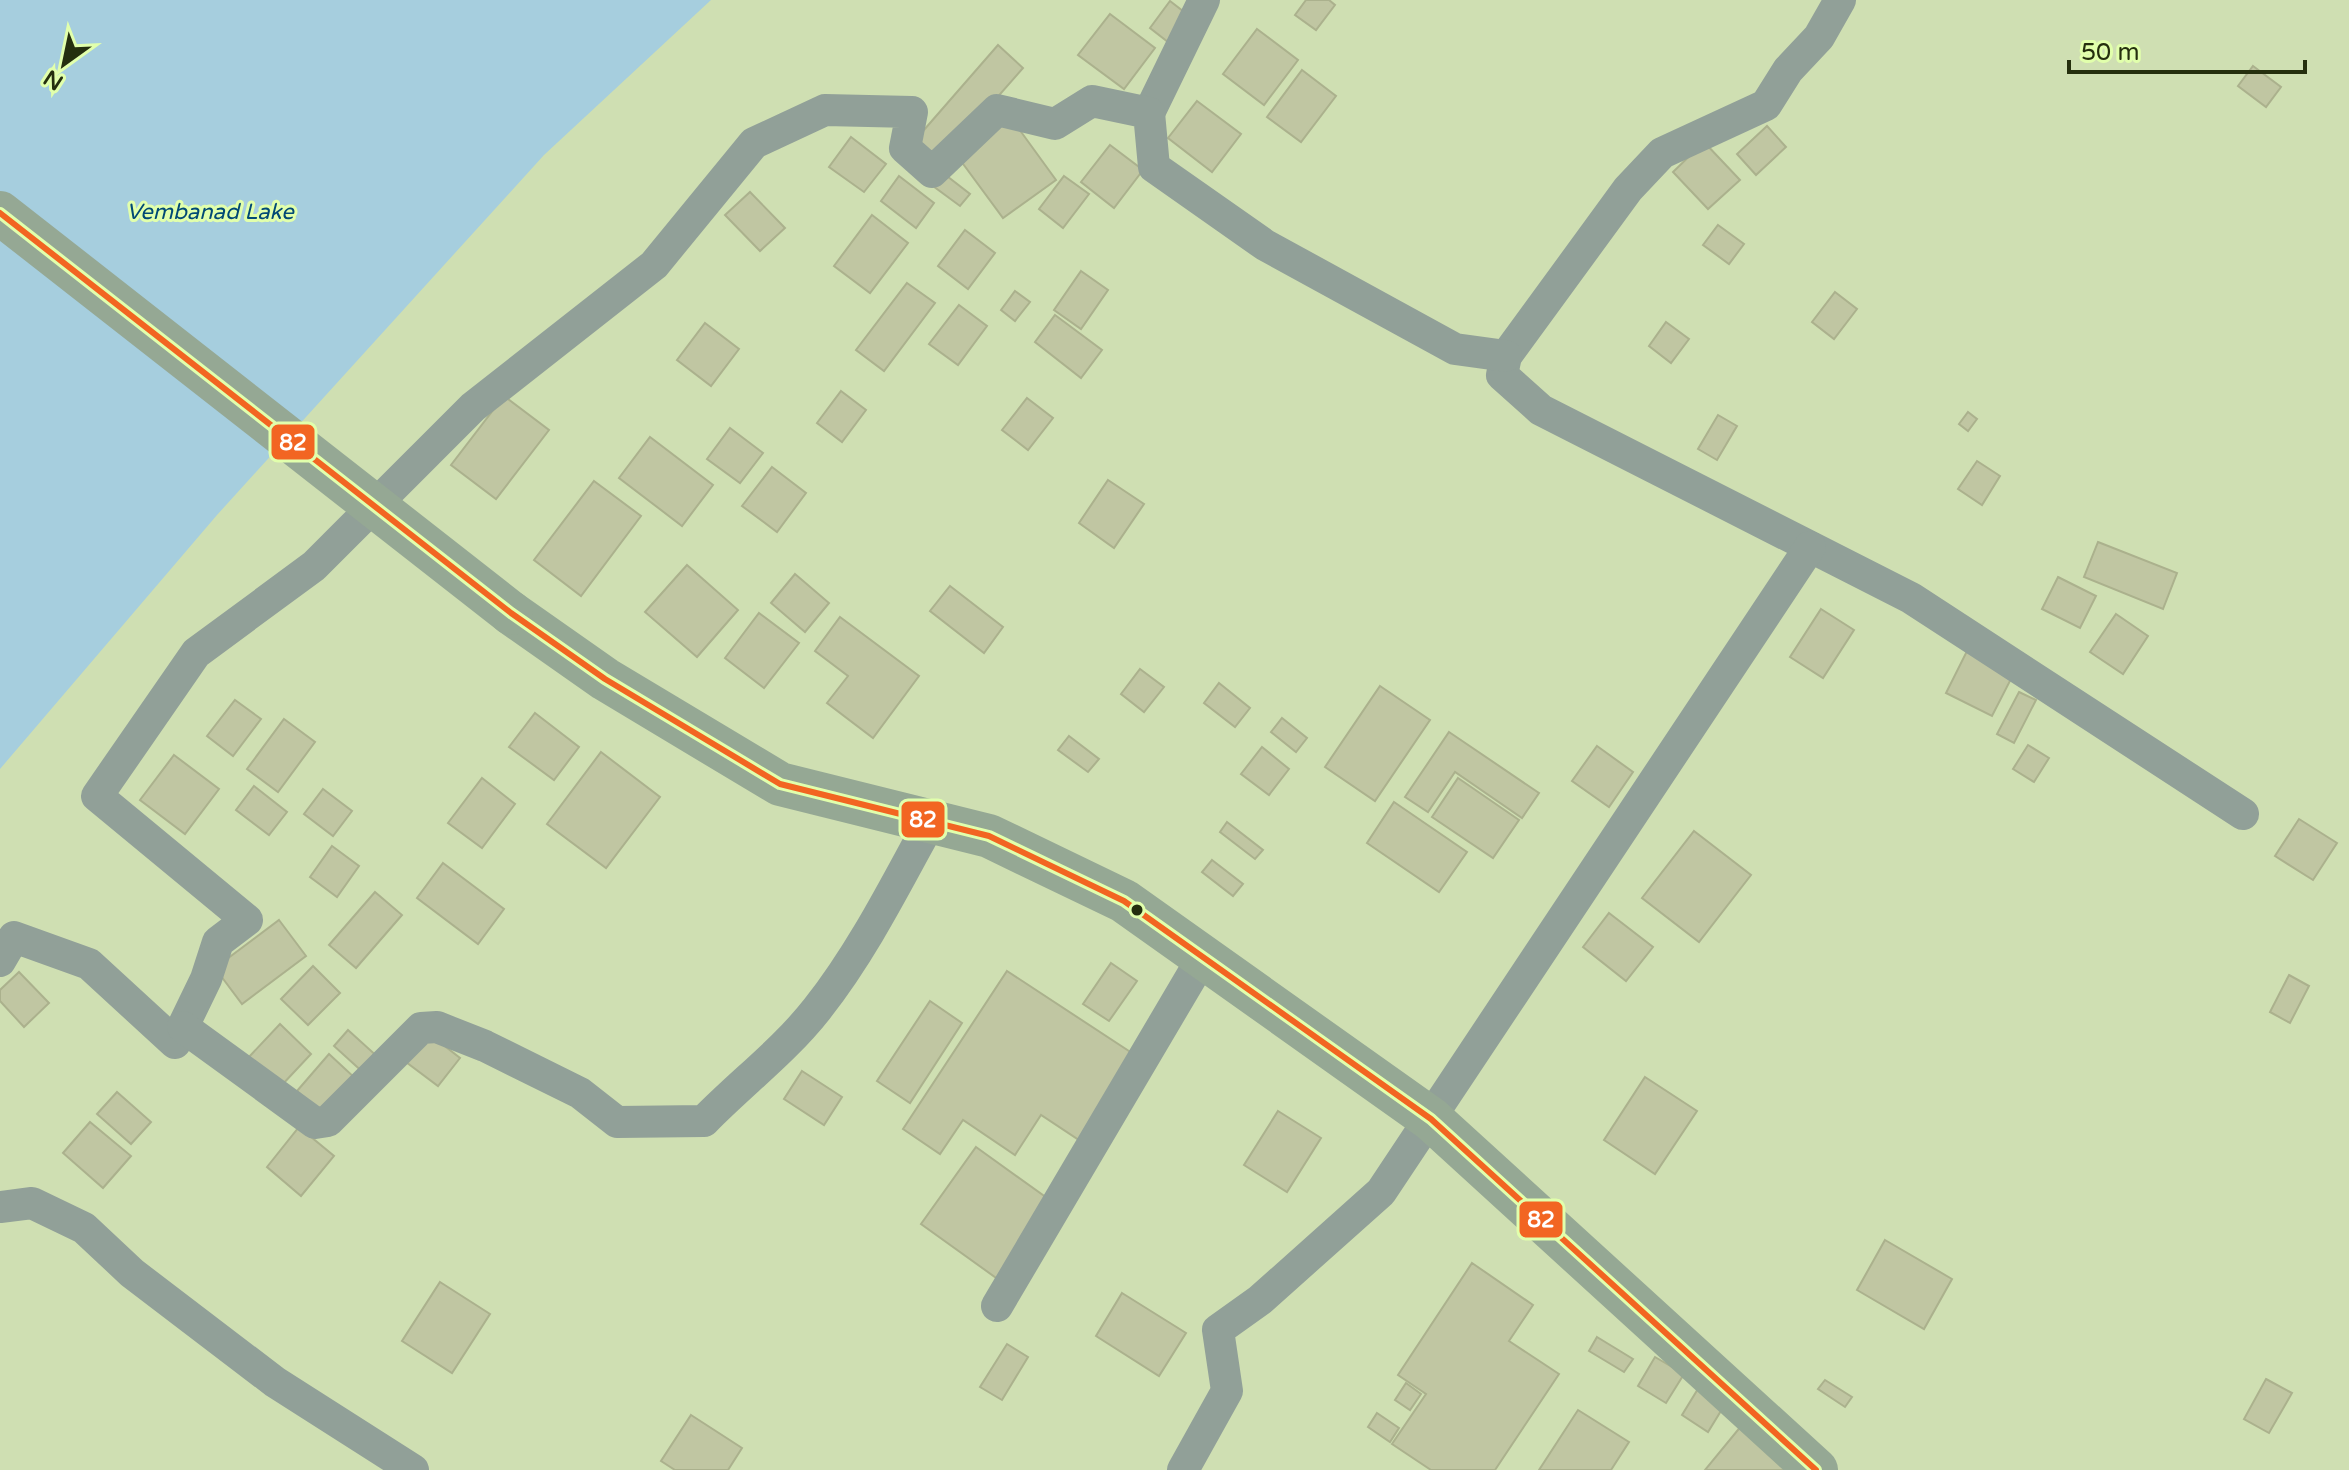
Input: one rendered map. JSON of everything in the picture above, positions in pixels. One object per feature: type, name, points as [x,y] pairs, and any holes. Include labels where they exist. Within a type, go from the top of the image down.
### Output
[{"type":"main road","points":[[0,213],[511,613],[605,679],[780,784],[989,836],[1124,901],[1431,1119],[1816,1470]]},
{"type":"street","points":[[1204,0],[1149,113],[1154,167],[1265,245],[1455,349],[1506,356]]},
{"type":"street","points":[[1840,0],[1819,37],[1788,70],[1766,105],[1662,153],[1653,162],[1582,249],[1506,356],[1502,375],[1541,410],[1911,598],[2243,814]]},
{"type":"street","points":[[0,961],[14,937],[89,964],[175,1043],[206,979],[218,942],[247,920],[97,796],[196,653],[314,566],[473,407],[654,265],[754,143],[825,110],[912,112],[905,148],[932,172],[997,110],[1055,124],[1092,101],[1149,113]]},
{"type":"street","points":[[1183,1470],[1227,1391],[1218,1330],[1260,1300],[1381,1192],[1810,547]]},
{"type":"street","points":[[183,1027],[315,1123],[328,1121],[421,1028],[437,1027],[485,1046],[580,1093],[617,1122],[704,1121],[788,1042],[816,1010],[859,951],[930,822]]},
{"type":"street","points":[[997,1306],[1203,957]]},
{"type":"street","points":[[0,1207],[32,1203],[84,1228],[132,1273],[275,1382],[413,1470]]},
{"type":"water","name":"Vembanad Lake","points":[[0,0],[711,0],[544,155],[217,515],[0,769]]},
{"type":"building","points":[[1306,0],[1329,0],[1335,5],[1316,30],[1295,15]]},
{"type":"building","points":[[1170,1],[1188,15],[1168,42],[1150,28]]},
{"type":"building","points":[[1110,14],[1155,48],[1124,89],[1078,55]]},
{"type":"building","points":[[1257,29],[1298,60],[1264,105],[1223,74]]},
{"type":"building","points":[[998,45],[1023,68],[935,168],[910,146]]},
{"type":"building","points":[[2253,66],[2281,87],[2266,107],[2238,86]]},
{"type":"building","points":[[1302,70],[1336,96],[1301,142],[1267,117]]},
{"type":"building","points":[[1197,101],[1241,134],[1212,172],[1168,138]]},
{"type":"building","points":[[1011,118],[1056,180],[1003,218],[958,157]]},
{"type":"building","points":[[1767,126],[1786,147],[1756,175],[1737,154]]},
{"type":"building","points":[[851,137],[886,164],[864,192],[829,167]]},
{"type":"building","points":[[1704,142],[1740,180],[1708,209],[1673,172]]},
{"type":"building","points":[[1110,145],[1143,170],[1114,208],[1081,182]]},
{"type":"building","points":[[943,173],[970,194],[960,206],[933,186]]},
{"type":"building","points":[[899,176],[934,203],[916,228],[881,201]]},
{"type":"building","points":[[1064,176],[1089,194],[1063,228],[1039,209]]},
{"type":"building","points":[[750,192],[785,228],[760,251],[725,215]]},
{"type":"building","points":[[872,215],[908,243],[870,293],[834,266]]},
{"type":"building","points":[[1718,225],[1744,244],[1729,264],[1703,245]]},
{"type":"building","points":[[965,230],[995,253],[968,289],[938,266]]},
{"type":"building","points":[[1081,271],[1108,290],[1081,329],[1054,310]]},
{"type":"building","points":[[907,283],[935,303],[884,371],[856,350]]},
{"type":"building","points":[[1015,291],[1030,302],[1015,321],[1001,310]]},
{"type":"building","points":[[1835,292],[1857,309],[1834,339],[1812,322]]},
{"type":"building","points":[[959,305],[987,326],[958,365],[929,344]]},
{"type":"building","points":[[1055,315],[1102,350],[1081,378],[1035,342]]},
{"type":"building","points":[[1666,322],[1689,339],[1671,363],[1649,346]]},
{"type":"building","points":[[705,323],[739,349],[711,386],[677,360]]},
{"type":"building","points":[[841,391],[866,410],[842,442],[817,423]]},
{"type":"building","points":[[504,396],[549,430],[496,499],[451,465]]},
{"type":"building","points":[[1027,398],[1053,418],[1028,450],[1002,430]]},
{"type":"building","points":[[1968,412],[1977,419],[1968,431],[1959,424]]},
{"type":"building","points":[[1718,415],[1737,426],[1717,460],[1698,449]]},
{"type":"building","points":[[730,428],[763,453],[740,483],[707,459]]},
{"type":"building","points":[[650,437],[713,485],[682,526],[619,478]]},
{"type":"building","points":[[1977,461],[2000,476],[1982,505],[1958,489]]},
{"type":"building","points":[[772,467],[806,493],[777,532],[742,506]]},
{"type":"building","points":[[1108,480],[1144,504],[1114,548],[1079,523]]},
{"type":"building","points":[[594,481],[641,516],[581,596],[534,560]]},
{"type":"building","points":[[2098,542],[2177,573],[2163,609],[2084,577]]},
{"type":"building","points":[[687,565],[738,610],[697,657],[645,612]]},
{"type":"building","points":[[795,574],[829,603],[805,632],[771,603]]},
{"type":"building","points":[[2058,577],[2096,596],[2080,628],[2042,609]]},
{"type":"building","points":[[950,586],[1003,627],[984,653],[930,611]]},
{"type":"building","points":[[1821,609],[1854,630],[1823,678],[1790,657]]},
{"type":"building","points":[[759,613],[799,643],[764,688],[725,658]]},
{"type":"building","points":[[2116,614],[2148,636],[2123,674],[2090,652]]},
{"type":"building","points":[[840,617],[919,676],[873,738],[827,703],[848,676],[815,651]]},
{"type":"building","points":[[1967,651],[2013,675],[1992,716],[1946,693]]},
{"type":"building","points":[[1140,669],[1164,687],[1144,712],[1121,694]]},
{"type":"building","points":[[1219,683],[1250,708],[1235,727],[1204,703]]},
{"type":"building","points":[[1380,686],[1430,720],[1375,801],[1325,767]]},
{"type":"building","points":[[2019,692],[2036,700],[2014,743],[1997,734]]},
{"type":"building","points":[[235,700],[261,719],[233,756],[207,736]]},
{"type":"building","points":[[535,713],[579,747],[554,780],[509,747]]},
{"type":"building","points":[[1282,718],[1307,738],[1296,752],[1271,732]]},
{"type":"building","points":[[284,719],[315,742],[278,792],[247,769]]},
{"type":"building","points":[[1449,732],[1539,793],[1522,818],[1455,772],[1428,812],[1405,797]]},
{"type":"building","points":[[1069,736],[1099,759],[1088,772],[1058,750]]},
{"type":"building","points":[[2028,745],[2049,758],[2034,782],[2013,769]]},
{"type":"building","points":[[1597,746],[1633,772],[1609,807],[1572,781]]},
{"type":"building","points":[[1262,747],[1289,769],[1269,795],[1241,774]]},
{"type":"building","points":[[601,752],[660,797],[606,868],[547,824]]},
{"type":"building","points":[[174,755],[219,789],[185,834],[140,800]]},
{"type":"building","points":[[482,778],[515,804],[482,848],[448,823]]},
{"type":"building","points":[[1458,778],[1519,820],[1493,858],[1432,817]]},
{"type":"building","points":[[254,786],[287,812],[269,835],[236,810]]},
{"type":"building","points":[[323,789],[352,811],[333,836],[304,814]]},
{"type":"building","points":[[1394,802],[1467,852],[1439,892],[1367,843]]},
{"type":"building","points":[[2299,819],[2337,843],[2313,880],[2275,856]]},
{"type":"building","points":[[1227,822],[1263,850],[1255,859],[1220,832]]},
{"type":"building","points":[[1694,831],[1751,875],[1699,942],[1642,898]]},
{"type":"building","points":[[332,846],[359,866],[337,897],[310,877]]},
{"type":"building","points":[[1212,860],[1243,884],[1233,896],[1202,872]]},
{"type":"building","points":[[443,863],[504,909],[478,944],[417,898]]},
{"type":"building","points":[[375,892],[402,915],[356,968],[329,945]]},
{"type":"building","points":[[1609,913],[1653,947],[1626,981],[1583,947]]},
{"type":"building","points":[[279,920],[306,956],[242,1004],[215,968]]},
{"type":"building","points":[[1111,963],[1137,981],[1109,1021],[1083,1004]]},
{"type":"building","points":[[313,966],[340,993],[308,1025],[281,999]]},
{"type":"building","points":[[1007,971],[1138,1057],[1082,1142],[1041,1115],[1015,1155],[963,1120],[940,1154],[903,1129]]},
{"type":"building","points":[[19,972],[49,1003],[24,1027],[0,1001],[0,990]]},
{"type":"building","points":[[2289,975],[2309,986],[2290,1023],[2270,1012]]},
{"type":"building","points":[[930,1001],[962,1023],[910,1103],[877,1081]]},
{"type":"building","points":[[280,1024],[311,1054],[280,1087],[248,1058]]},
{"type":"building","points":[[348,1030],[380,1059],[366,1075],[334,1046]]},
{"type":"building","points":[[428,1033],[460,1058],[438,1086],[406,1062]]},
{"type":"building","points":[[329,1054],[356,1079],[324,1115],[297,1091]]},
{"type":"building","points":[[802,1071],[842,1097],[824,1125],[784,1099]]},
{"type":"building","points":[[1645,1077],[1697,1111],[1655,1174],[1604,1140]]},
{"type":"building","points":[[117,1092],[151,1122],[131,1144],[97,1114]]},
{"type":"building","points":[[1278,1111],[1321,1138],[1287,1192],[1244,1165]]},
{"type":"building","points":[[90,1122],[131,1156],[103,1188],[63,1153]]},
{"type":"building","points":[[299,1127],[334,1156],[301,1196],[267,1167]]},
{"type":"building","points":[[976,1147],[1054,1203],[999,1280],[921,1224]]},
{"type":"building","points":[[1885,1240],[1952,1279],[1924,1329],[1857,1290]]},
{"type":"building","points":[[1472,1263],[1533,1305],[1509,1341],[1559,1374],[1495,1470],[1431,1470],[1392,1444],[1426,1394],[1398,1375]]},
{"type":"building","points":[[440,1282],[490,1314],[452,1373],[402,1341]]},
{"type":"building","points":[[1122,1293],[1186,1333],[1159,1376],[1096,1336]]},
{"type":"building","points":[[1597,1337],[1633,1359],[1624,1372],[1589,1351]]},
{"type":"building","points":[[1007,1344],[1028,1357],[1002,1400],[980,1387]]},
{"type":"building","points":[[1655,1357],[1684,1374],[1666,1403],[1638,1386]]},
{"type":"building","points":[[2266,1379],[2292,1393],[2269,1433],[2244,1419]]},
{"type":"building","points":[[1825,1380],[1852,1397],[1845,1407],[1818,1389]]},
{"type":"building","points":[[1406,1383],[1421,1394],[1410,1410],[1395,1400]]},
{"type":"building","points":[[1701,1384],[1727,1401],[1708,1432],[1682,1415]]},
{"type":"building","points":[[1578,1410],[1629,1442],[1611,1470],[1539,1470]]},
{"type":"building","points":[[1377,1413],[1399,1428],[1390,1442],[1368,1427]]},
{"type":"building","points":[[691,1415],[742,1448],[728,1470],[675,1470],[661,1461]]},
{"type":"building","points":[[1742,1425],[1798,1470],[1705,1470]]},
{"type":"transit line","name":"82","points":[[0,213],[511,613],[605,679],[780,784],[989,836],[1124,901],[1431,1119],[1816,1470]]}]
